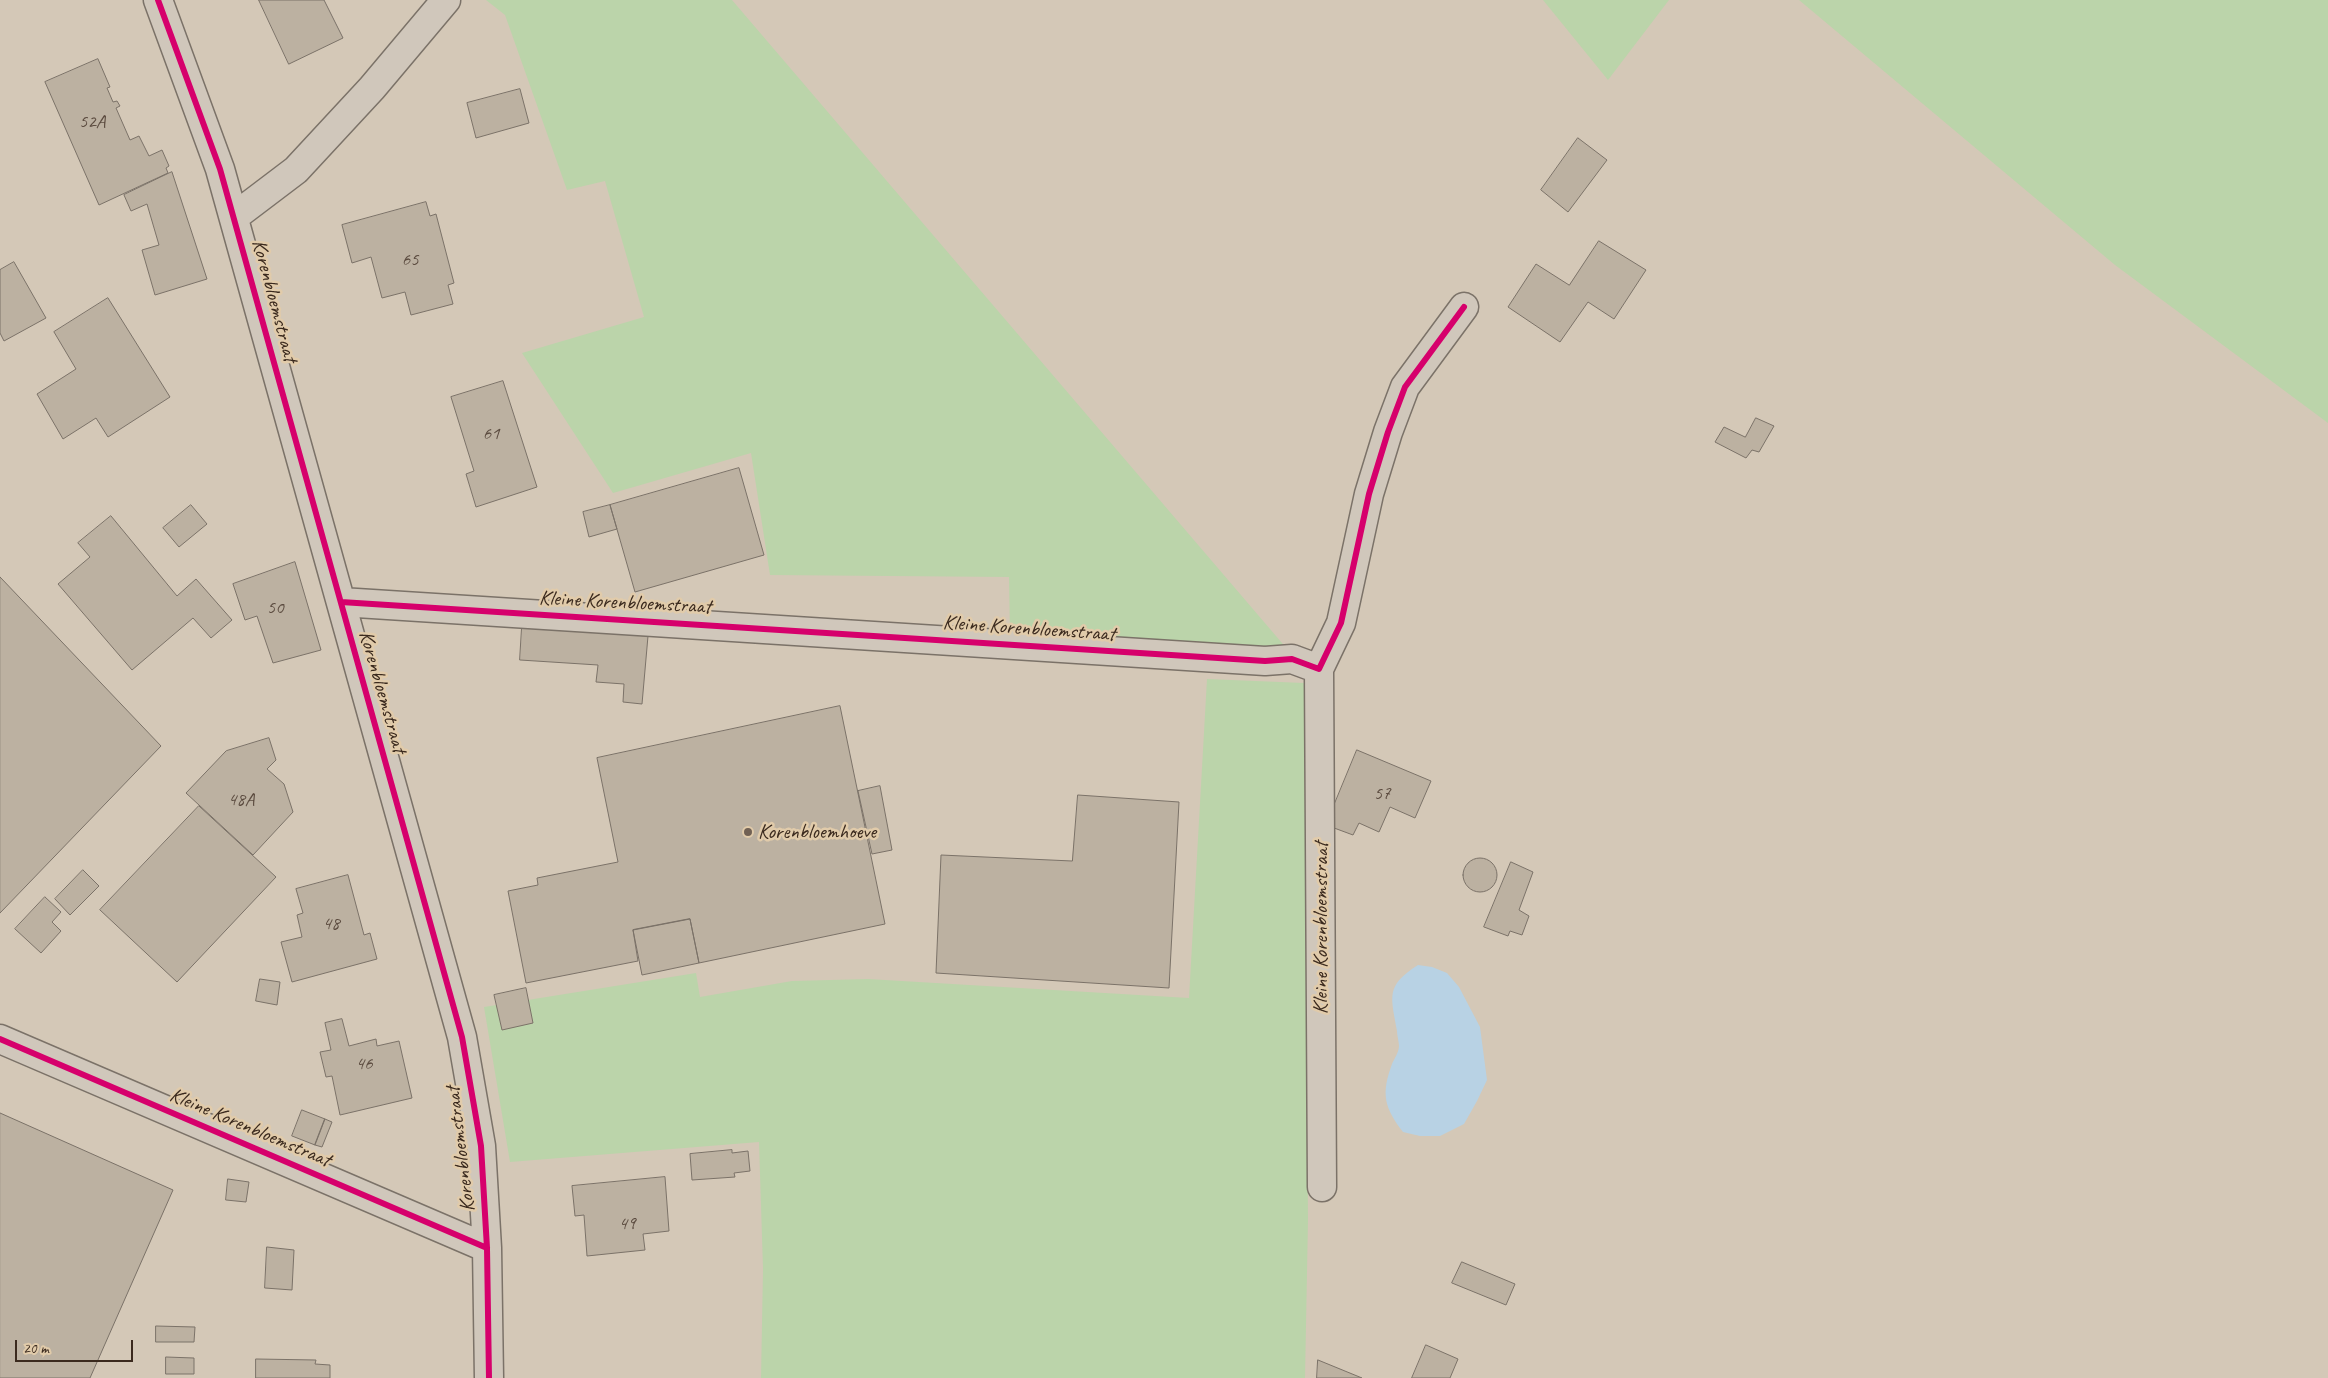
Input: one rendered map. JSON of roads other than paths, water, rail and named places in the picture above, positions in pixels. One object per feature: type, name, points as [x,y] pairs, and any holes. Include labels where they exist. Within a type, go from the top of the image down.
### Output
[{"type":"street","name":"Korenbloemstraat","points":[[158,0],[220,169],[462,1037],[481,1146],[487,1248],[489,1378]]},
{"type":"street","points":[[234,217],[296,170],[372,88],[446,0]]},
{"type":"street","name":"Kleine Korenbloemstraat","points":[[1322,1187],[1319,669],[1341,623],[1369,494],[1388,432],[1405,387],[1464,307]]},
{"type":"street","name":"Kleine Korenbloemstraat","points":[[340,602],[1265,661],[1292,659],[1319,669]]},
{"type":"street","name":"Kleine Korenbloemstraat","points":[[0,1039],[487,1248]]},
{"type":"water","points":[[1418,965],[1432,967],[1447,973],[1459,987],[1480,1027],[1487,1080],[1464,1124],[1440,1136],[1420,1136],[1403,1132],[1392,1115],[1386,1100],[1386,1084],[1399,1046],[1393,1009],[1393,993],[1400,979]]},
{"type":"place","name":"Korenbloemhoeve","points":[[748,832]]}]
